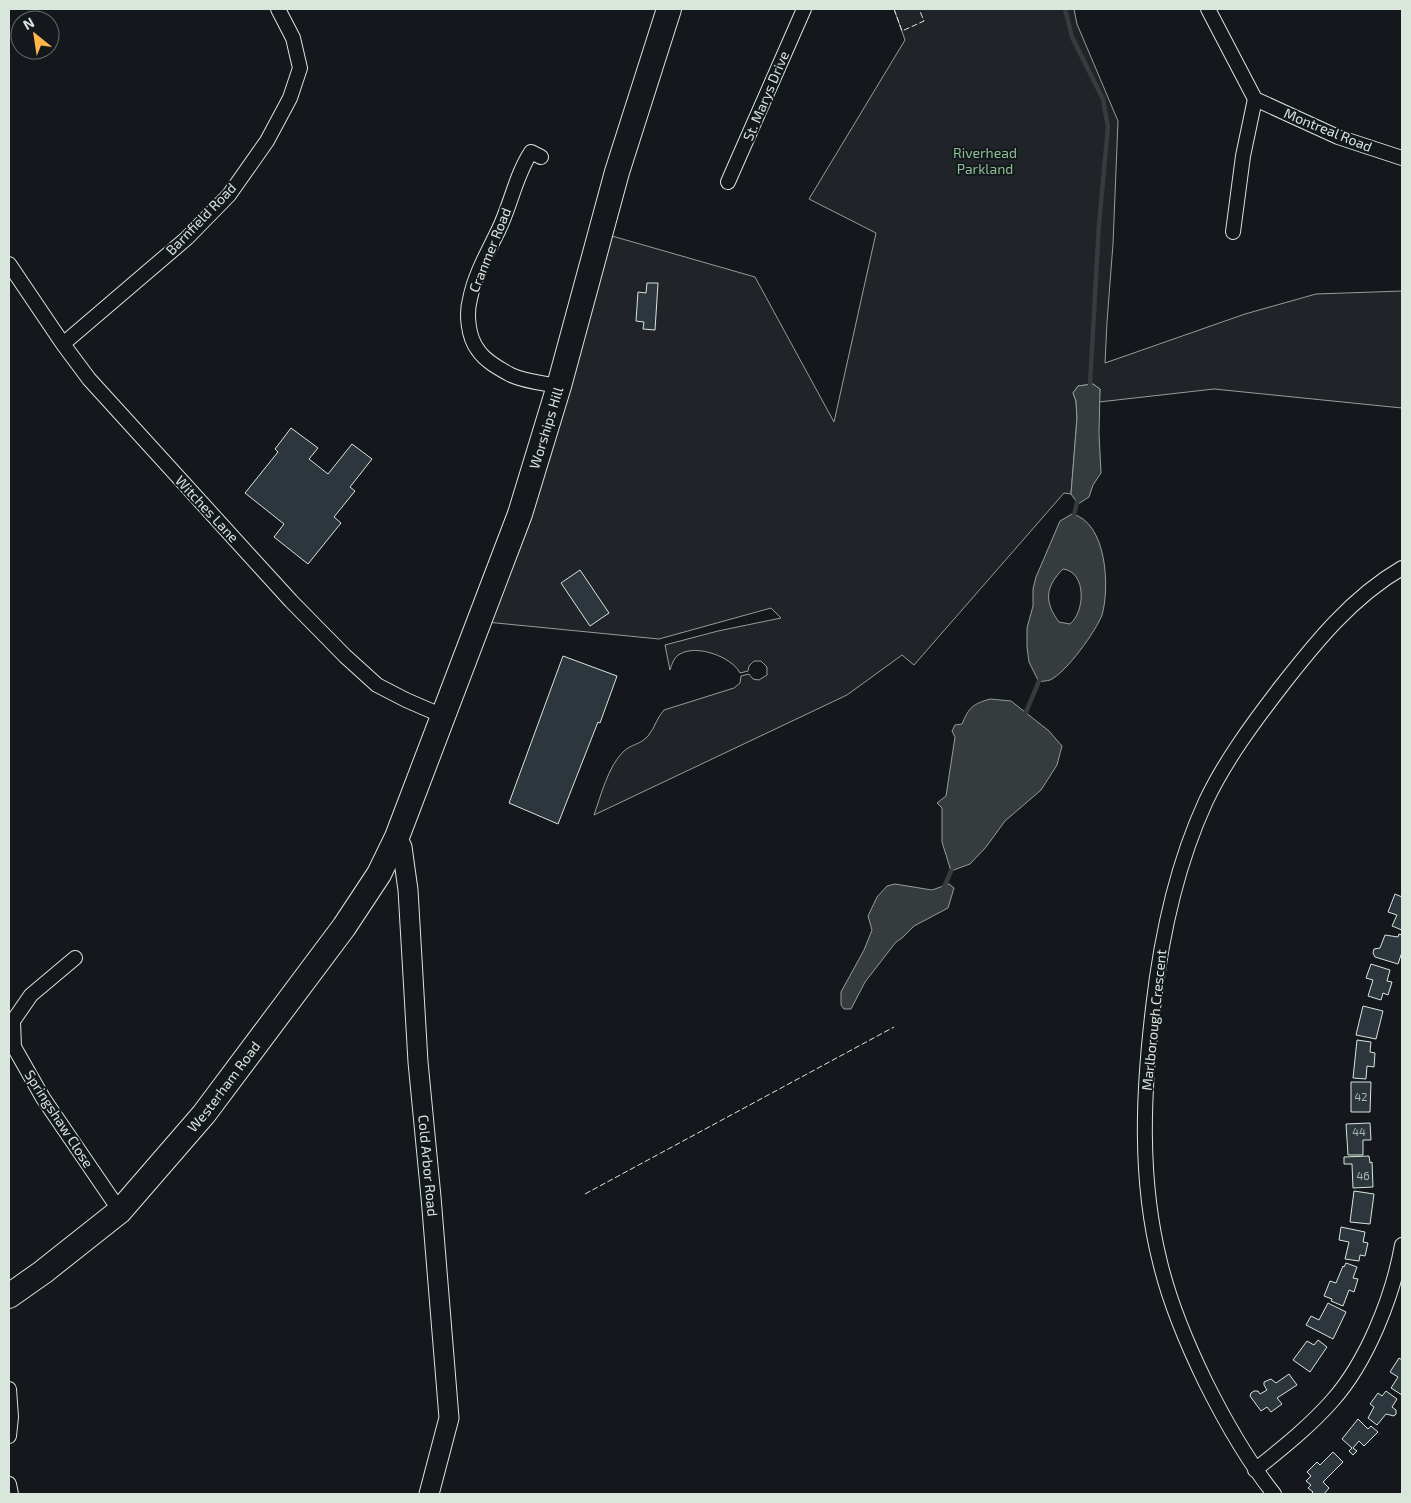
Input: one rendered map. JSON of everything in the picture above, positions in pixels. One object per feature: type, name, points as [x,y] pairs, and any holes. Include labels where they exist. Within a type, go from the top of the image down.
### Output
[{"type":"highway","name":"Worships Hill","points":[[397,837],[520,514],[559,386],[617,172],[669,9]]},
{"type":"highway","name":"Westerham Road","points":[[9,1296],[43,1272],[120,1211],[204,1114],[333,942],[379,874],[397,837]]},
{"type":"main road","name":"Cold Arbor Road","points":[[397,837],[402,847],[408,890],[418,1062],[449,1418],[429,1494]]},
{"type":"street","name":"Barnfield Road","points":[[63,344],[187,238],[229,195],[266,141],[290,98],[300,68],[293,38],[278,9]]},
{"type":"street","name":"St. Marys Drive","points":[[728,182],[804,9]]},
{"type":"street","points":[[1208,9],[1255,100],[1243,156],[1233,232]]},
{"type":"street","name":"Montreal Road","points":[[1255,100],[1338,137],[1402,158]]},
{"type":"street","name":"Cranmer Road","points":[[530,154],[523,164],[500,228],[482,261],[470,300],[469,327],[478,350],[493,364],[512,375],[531,381],[559,386]]},
{"type":"street","name":"Witches Lane","points":[[9,264],[89,379],[292,601],[345,656],[377,685],[443,716]]},
{"type":"street","name":"Marlborough Crescent","points":[[1274,1494],[1255,1470],[1231,1432],[1191,1351],[1160,1263],[1155,1242],[1146,1172],[1145,1105],[1150,1029],[1159,965],[1174,891],[1182,863],[1205,803],[1227,762],[1269,702],[1320,638],[1355,602],[1402,568]]},
{"type":"street","name":"Springshaw Close","points":[[75,958],[31,995],[13,1021],[14,1047],[44,1098],[120,1211]]},
{"type":"street","points":[[1255,1470],[1316,1417],[1333,1400],[1349,1378],[1380,1321],[1393,1283],[1402,1245]]},
{"type":"street","points":[[9,1389],[11,1417],[9,1436]]},
{"type":"street","points":[[9,1484],[11,1494]]},
{"type":"green space","name":"Riverhead Parkland","points":[[894,9],[1074,9],[1077,24],[1118,121],[1113,244],[1105,363],[1245,314],[1316,294],[1402,291],[1402,408],[1214,389],[1099,402],[1100,389],[1093,384],[1078,386],[1073,393],[1076,401],[1077,418],[1071,494],[1064,493],[914,665],[902,655],[847,695],[594,815],[613,765],[626,749],[648,736],[664,710],[734,688],[740,683],[741,676],[749,674],[753,679],[759,680],[767,675],[767,667],[761,661],[754,661],[749,666],[748,671],[740,673],[736,667],[722,657],[704,651],[687,651],[678,655],[670,670],[665,645],[718,631],[781,618],[771,608],[659,639],[476,621],[598,232],[755,277],[834,422],[876,233],[809,199],[905,40]]},
{"type":"shaded area","points":[[1093,384],[1100,389],[1099,433],[1101,473],[1093,485],[1089,497],[1078,504],[1071,494],[1077,418],[1076,401],[1073,393],[1078,386]]},
{"type":"shaded area","points":[[1072,514],[1084,520],[1093,529],[1103,557],[1106,589],[1102,615],[1087,641],[1072,661],[1057,676],[1050,680],[1039,682],[1029,662],[1027,628],[1033,606],[1033,589],[1036,577],[1060,521]],"holes":[[[1063,569],[1071,572],[1080,585],[1081,602],[1079,611],[1070,624],[1059,622],[1051,608],[1049,595],[1053,582]]]},
{"type":"shaded area","points":[[990,699],[1011,701],[1049,731],[1062,746],[1057,765],[1041,790],[1005,821],[986,847],[970,864],[951,871],[942,842],[942,808],[937,803],[946,796],[955,737],[952,731],[955,725],[962,724],[972,707]]},
{"type":"shaded area","points":[[895,884],[932,890],[949,884],[954,888],[948,908],[914,926],[896,942],[865,982],[851,1009],[844,1009],[841,1005],[841,992],[864,950],[872,930],[868,916],[877,897],[887,886]]},
{"type":"building","points":[[647,283],[658,283],[655,330],[643,329],[644,322],[636,321],[638,292],[646,293]]},
{"type":"building","points":[[291,428],[318,448],[309,459],[328,474],[352,444],[372,459],[350,487],[355,491],[334,517],[341,523],[308,564],[274,537],[284,524],[245,493],[278,452],[275,449]]},
{"type":"building","points":[[580,570],[609,613],[590,626],[561,583]]},
{"type":"building","points":[[563,656],[617,676],[600,723],[598,722],[558,824],[509,803]]},
{"type":"building","points":[[1395,894],[1402,897],[1402,930],[1392,926],[1397,915],[1388,912]]},
{"type":"building","points":[[1399,934],[1402,935],[1402,952],[1398,964],[1375,957],[1374,949],[1380,948],[1385,935],[1398,937]]},
{"type":"building","points":[[1371,964],[1390,970],[1387,981],[1392,982],[1388,995],[1383,993],[1381,1000],[1368,996],[1373,980],[1366,978]]},
{"type":"building","points":[[1363,1006],[1383,1011],[1376,1039],[1356,1035]]},
{"type":"building","points":[[1357,1040],[1371,1042],[1370,1052],[1375,1053],[1374,1067],[1367,1066],[1366,1079],[1353,1078]]},
{"type":"building","points":[[1351,1082],[1371,1082],[1370,1112],[1351,1112]]},
{"type":"building","points":[[1370,1123],[1371,1140],[1363,1140],[1363,1155],[1348,1155],[1346,1124]]},
{"type":"building","points":[[1369,1156],[1370,1163],[1372,1162],[1373,1187],[1353,1188],[1352,1164],[1344,1164],[1344,1157]]},
{"type":"building","points":[[1354,1191],[1374,1194],[1370,1224],[1350,1222]]},
{"type":"building","points":[[1341,1227],[1365,1232],[1363,1242],[1368,1243],[1365,1256],[1360,1255],[1359,1261],[1345,1259],[1349,1242],[1339,1240]]},
{"type":"building","points":[[1346,1263],[1357,1267],[1353,1278],[1358,1279],[1354,1292],[1349,1290],[1343,1306],[1324,1296],[1330,1281],[1336,1283]]},
{"type":"building","points":[[1328,1303],[1346,1312],[1333,1339],[1306,1325],[1311,1316],[1319,1320]]},
{"type":"building","points":[[1318,1340],[1327,1347],[1310,1372],[1293,1360],[1307,1341],[1314,1345]]},
{"type":"building","points":[[1399,1358],[1402,1360],[1402,1395],[1391,1388],[1398,1377],[1390,1372]]},
{"type":"building","points":[[1289,1374],[1297,1385],[1277,1398],[1282,1404],[1271,1412],[1267,1407],[1261,1411],[1250,1396],[1251,1393],[1258,1391],[1260,1394],[1267,1390],[1264,1382],[1271,1379],[1276,1383]]},
{"type":"building","points":[[1386,1391],[1397,1399],[1392,1407],[1396,1410],[1396,1414],[1394,1416],[1386,1414],[1377,1425],[1368,1418],[1374,1407],[1370,1404],[1378,1393],[1382,1396]]},
{"type":"building","points":[[1358,1419],[1368,1429],[1371,1426],[1378,1432],[1364,1446],[1359,1441],[1353,1448],[1357,1451],[1353,1455],[1349,1451],[1352,1448],[1342,1439]]},
{"type":"building","points":[[1333,1452],[1343,1462],[1323,1482],[1329,1488],[1324,1494],[1311,1494],[1313,1492],[1308,1488],[1311,1485],[1306,1481],[1311,1476],[1307,1472],[1317,1462],[1320,1465]]},
{"type":"waterway","points":[[1065,9],[1072,37],[1103,99],[1108,127],[1099,224],[1090,384]]},
{"type":"waterway","points":[[1074,515],[1077,502]]},
{"type":"waterway","points":[[1026,712],[1039,681]]},
{"type":"waterway","points":[[944,887],[951,871]]},
{"type":"fence","points":[[894,9],[902,31],[924,21],[919,9]]},
{"type":"fence","points":[[585,1194],[894,1027]]}]
